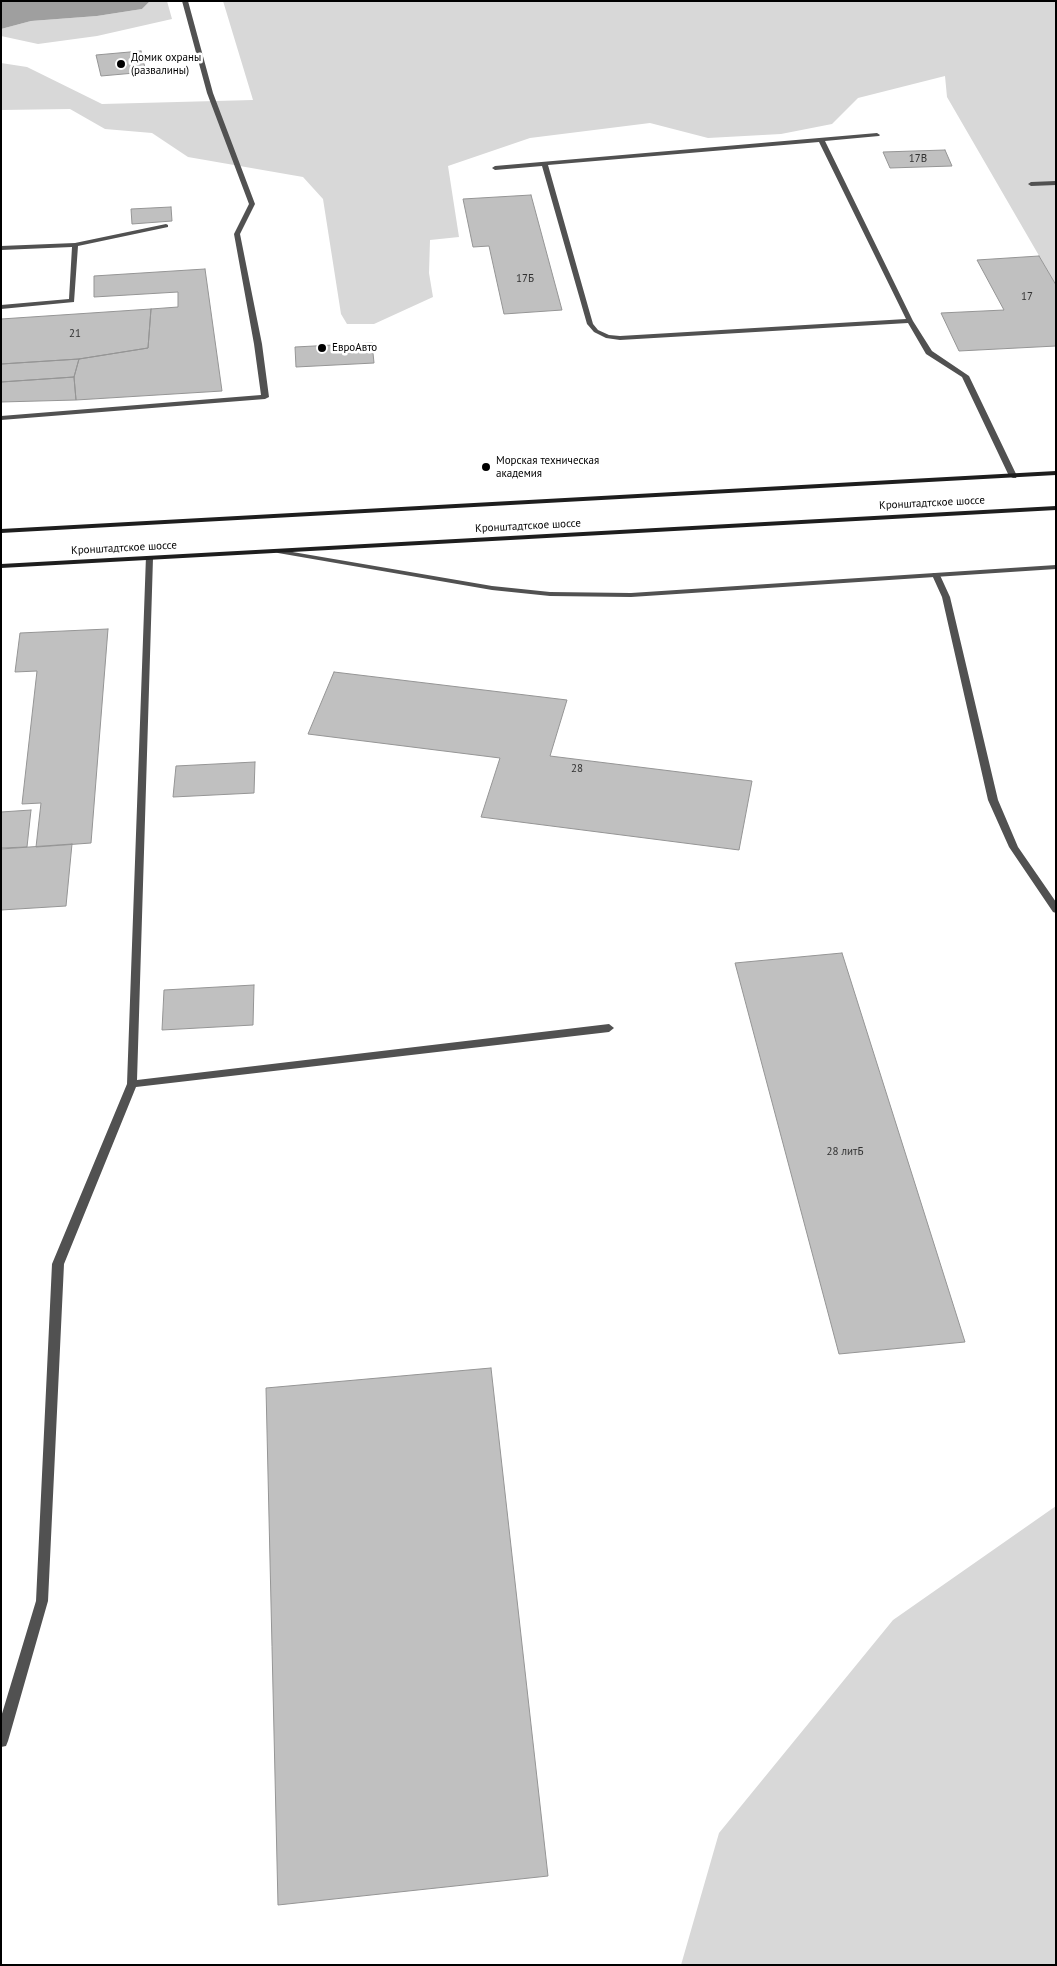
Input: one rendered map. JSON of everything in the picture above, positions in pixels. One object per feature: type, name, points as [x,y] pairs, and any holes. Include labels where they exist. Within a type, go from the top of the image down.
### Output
[{"type":"main road","name":"Кронштадтское шоссе","points":[[1,531],[1056,473]]},
{"type":"main road","name":"Кронштадтское шоссе","points":[[1,566],[1056,508]]},
{"type":"street","points":[[1,418],[265,397],[258,344],[237,234],[252,204],[210,93],[185,1]]},
{"type":"street","points":[[495,168],[877,135]]},
{"type":"street","points":[[821,140],[910,321],[929,352],[965,376],[1013,476]]},
{"type":"street","points":[[545,164],[590,324],[596,331],[620,338],[910,321]]},
{"type":"street","points":[[1031,184],[1056,183]]},
{"type":"street","points":[[1,248],[75,245],[166,226]]},
{"type":"street","points":[[1,307],[72,301],[75,245]]},
{"type":"street","points":[[278,551],[492,588],[550,594],[631,595],[1056,567]]},
{"type":"street","points":[[1,1741],[42,1601],[58,1264],[132,1084],[149,558]]},
{"type":"street","points":[[936,575],[946,597],[993,800],[1014,847],[1056,910]]},
{"type":"street","points":[[132,1084],[609,1028]]},
{"type":"shaded area","points":[[1,1],[150,1],[142,9],[97,16],[31,21],[1,29]]},
{"type":"shaded area","points":[[150,1],[167,1],[172,19],[97,36],[38,44],[1,36],[1,29],[31,21],[97,16],[142,9]]},
{"type":"shaded area","points":[[223,1],[1056,1],[1056,285],[947,97],[945,76],[858,98],[832,124],[781,134],[708,138],[650,123],[530,138],[448,166],[459,237],[430,240],[429,273],[433,297],[374,324],[347,324],[341,314],[323,199],[303,177],[188,157],[152,133],[105,129],[70,109],[1,110],[1,63],[27,67],[102,104],[253,100]]},
{"type":"shaded area","points":[[1056,1506],[1056,1965],[681,1965],[719,1833],[893,1620]]},
{"type":"building","name":"Домик охраны (развалины)","points":[[141,51],[146,72],[101,76],[96,55]]},
{"type":"building","points":[[945,150],[952,166],[890,168],[883,152]]},
{"type":"building","points":[[531,195],[562,310],[504,314],[489,246],[473,247],[463,199]]},
{"type":"building","points":[[171,207],[172,221],[132,224],[131,209]]},
{"type":"building","points":[[1039,256],[1056,285],[1056,346],[959,351],[941,313],[1004,310],[977,260]]},
{"type":"building","points":[[205,269],[222,391],[76,400],[74,377],[79,359],[148,348],[151,309],[178,307],[178,292],[94,297],[94,276]]},
{"type":"building","points":[[151,309],[148,348],[79,359],[1,364],[1,319]]},
{"type":"building","points":[[372,343],[374,363],[296,367],[295,347]]},
{"type":"building","points":[[79,359],[74,377],[1,382],[1,364]]},
{"type":"building","points":[[74,377],[76,400],[1,402],[1,382]]},
{"type":"building","points":[[108,629],[91,843],[36,847],[41,803],[22,804],[37,671],[15,672],[20,633]]},
{"type":"building","points":[[334,672],[567,700],[550,756],[752,781],[739,850],[481,817],[500,758],[308,734]]},
{"type":"building","points":[[255,762],[254,793],[173,797],[176,766]]},
{"type":"building","points":[[31,810],[27,847],[1,848],[1,812]]},
{"type":"building","points":[[72,844],[66,906],[1,910],[1,849]]},
{"type":"building","points":[[842,953],[965,1342],[839,1354],[735,963]]},
{"type":"building","points":[[254,985],[253,1025],[162,1030],[164,990]]},
{"type":"building","points":[[491,1368],[548,1876],[278,1905],[266,1388]]},
{"type":"place","name":"Домик охраны (развалины)","points":[[121,64]]},
{"type":"place","name":"ЕвроАвто","points":[[322,348]]},
{"type":"place","name":"Морская техническая академия","points":[[486,467]]}]
